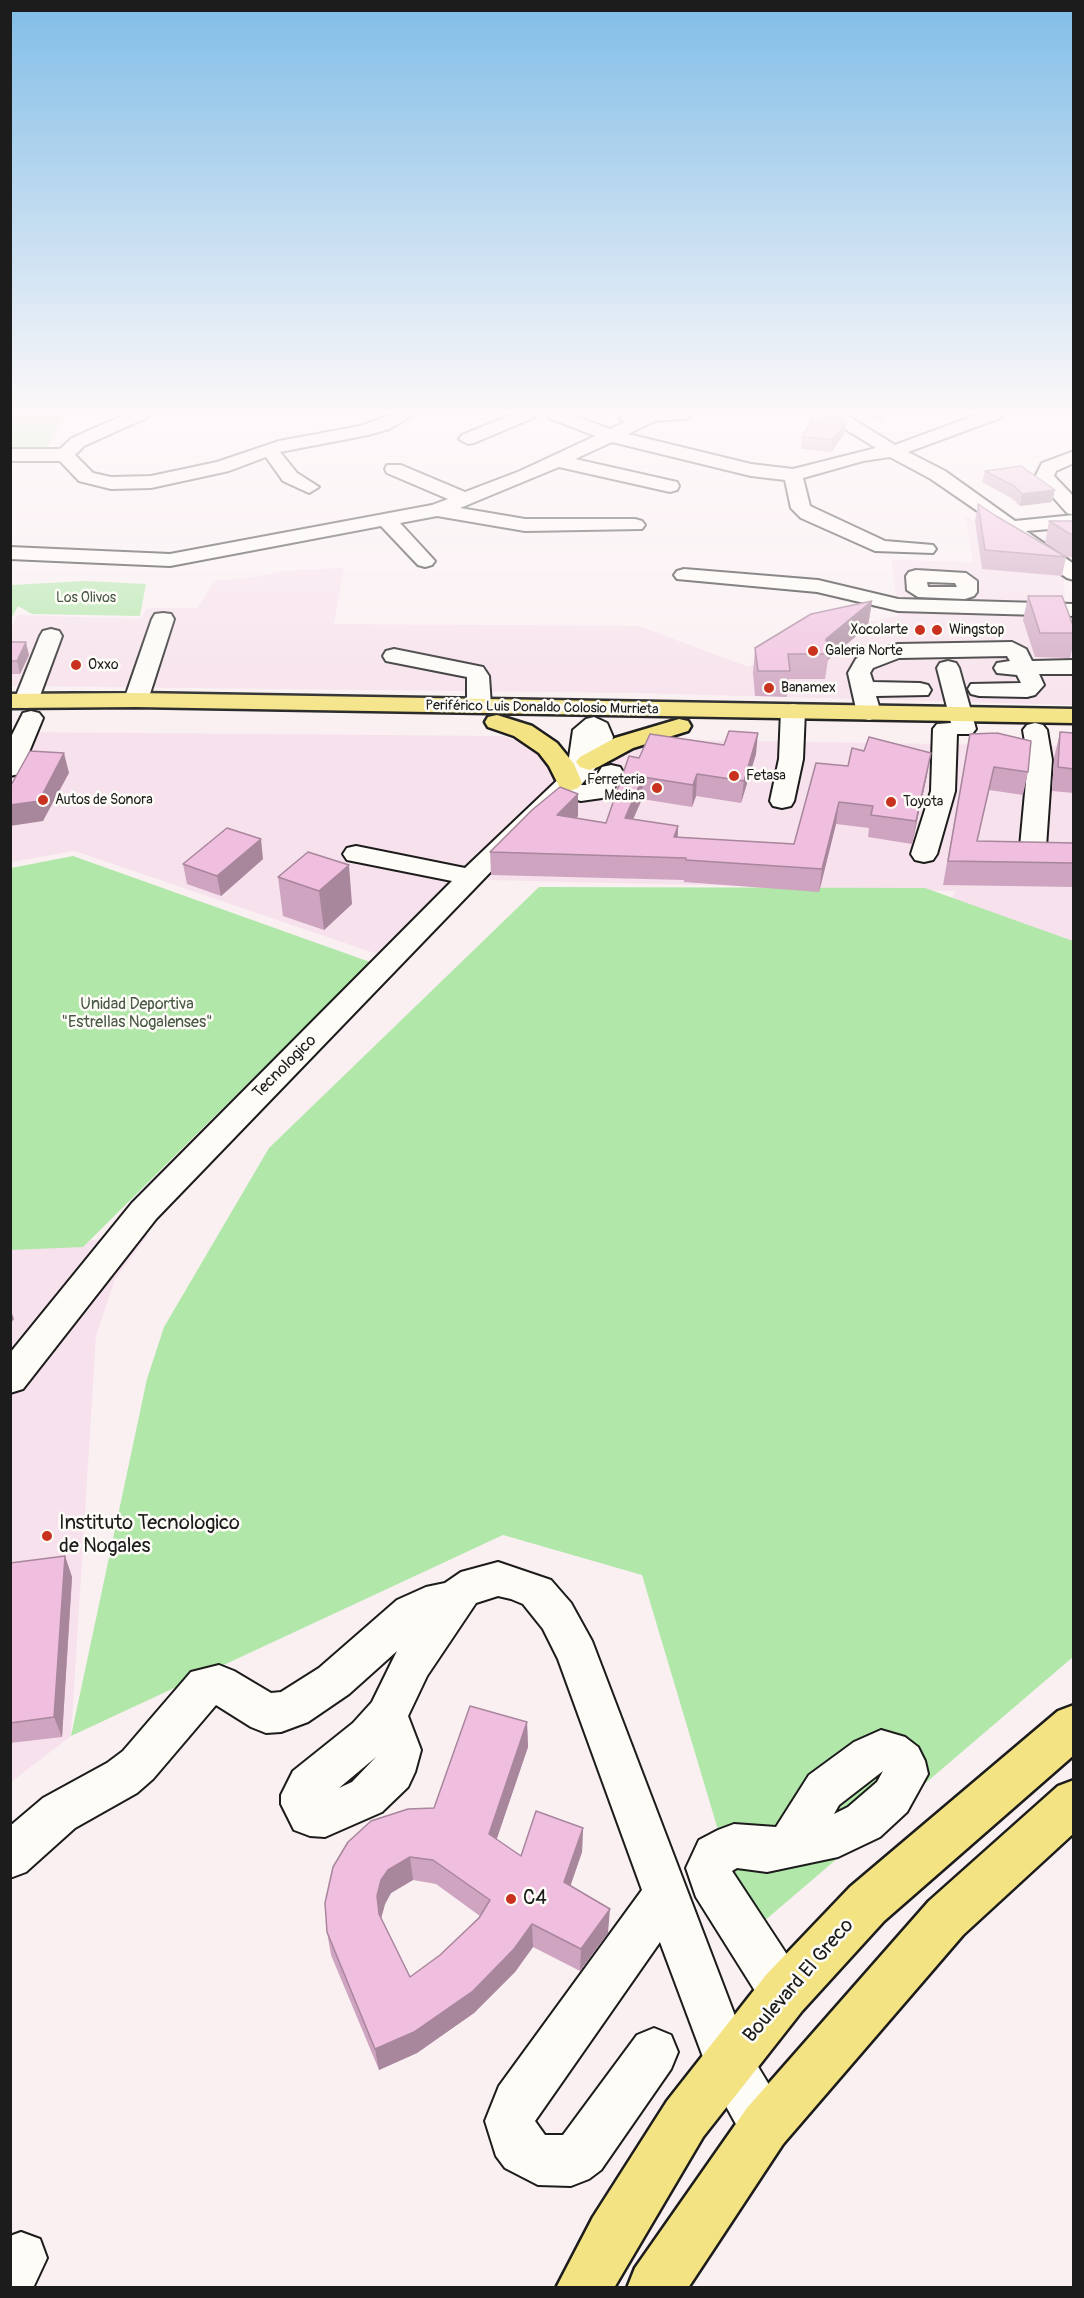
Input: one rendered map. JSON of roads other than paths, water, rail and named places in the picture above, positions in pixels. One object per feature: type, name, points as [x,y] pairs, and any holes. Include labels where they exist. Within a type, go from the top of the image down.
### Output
[{"type":"main road","name":"Periférico Luis Donaldo Colosio Murrieta","points":[[19,710],[136,700],[479,706],[502,714],[594,724],[686,718]]},
{"type":"main road","name":"Periférico Luis Donaldo Colosio Murrieta","points":[[19,710],[793,719],[1074,730]]},
{"type":"main road","name":"Periférico Luis Donaldo Colosio Murrieta","points":[[793,719],[869,712],[956,724],[1074,717]]},
{"type":"main road","points":[[502,714],[548,748],[561,764],[583,775],[624,743],[686,718]]},
{"type":"main road","name":"Boulevard El Greco","points":[[584,2288],[612,2236],[685,2119],[784,1993],[867,1904],[1074,1726]]},
{"type":"main road","points":[[655,2288],[765,2126],[946,1918],[1074,1802]]},
{"type":"street","points":[[10,553],[170,560],[379,521]]},
{"type":"street","points":[[387,521],[425,561]]},
{"type":"street","points":[[503,521],[525,525],[635,525]]},
{"type":"street","points":[[824,521],[882,547],[926,549]]},
{"type":"street","points":[[997,521],[1074,574]]},
{"type":"street","points":[[1012,532],[1073,521]]},
{"type":"street","points":[[684,575],[818,586],[867,610],[926,605],[1074,610]]},
{"type":"street","points":[[926,605],[1074,618]]},
{"type":"street","points":[[136,700],[163,619]]},
{"type":"street","points":[[10,769],[19,710],[51,636]]},
{"type":"street","points":[[869,712],[862,679],[871,659],[898,651],[1004,648],[1018,654],[1033,685],[1030,689],[979,689]]},
{"type":"street","points":[[394,656],[475,672],[478,676],[479,706]]},
{"type":"street","points":[[862,679],[948,668],[1074,667]]},
{"type":"street","points":[[924,854],[943,790],[956,724],[948,668]]},
{"type":"street","points":[[862,679],[920,690]]},
{"type":"street","points":[[782,801],[791,759],[793,719]]},
{"type":"street","name":"Tecnologico","points":[[10,1379],[144,1211],[522,825],[583,775],[598,751],[601,736],[599,728],[594,724]]},
{"type":"street","points":[[1033,847],[1041,760],[1035,730]]},
{"type":"street","points":[[356,854],[473,876]]},
{"type":"street","points":[[387,1716],[412,1663],[456,1598],[475,1584],[498,1579],[516,1582],[537,1592],[556,1616],[577,1654],[729,2064],[765,2126]]},
{"type":"street","points":[[10,1856],[59,1813],[122,1778],[138,1765],[206,1686],[219,1684],[266,1713],[281,1712],[334,1681],[411,1613],[426,1605],[456,1598]]},
{"type":"street","points":[[784,1993],[712,1881],[709,1868],[715,1856],[734,1846],[767,1850],[789,1847]]},
{"type":"street","points":[[654,2052],[584,2152],[571,2161],[538,2160],[523,2150],[514,2138],[510,2121],[516,2103],[666,1895]]},
{"type":"place","name":"Xocolarte","points":[[920,630]]},
{"type":"place","name":"Wingstop","points":[[937,630]]},
{"type":"place","name":"Galeria Norte","points":[[813,651]]},
{"type":"place","name":"Oxxo","points":[[76,665]]},
{"type":"place","name":"Banamex","points":[[769,688]]},
{"type":"place","name":"Fetasa","points":[[734,776]]},
{"type":"place","name":"Ferreteria Medina","points":[[657,788]]},
{"type":"place","name":"Autos de Sonora","points":[[43,800]]},
{"type":"place","name":"Toyota","points":[[891,802]]},
{"type":"place","name":"Instituto Tecnologico de Nogales","points":[[47,1536]]},
{"type":"place","name":"C4","points":[[511,1899]]},
{"type":"park label","name":"Los Olivos","points":[[86,598]]},
{"type":"park label","name":"Unidad Deportiva \"Estrellas Nogalenses\"","points":[[137,1014]]}]
